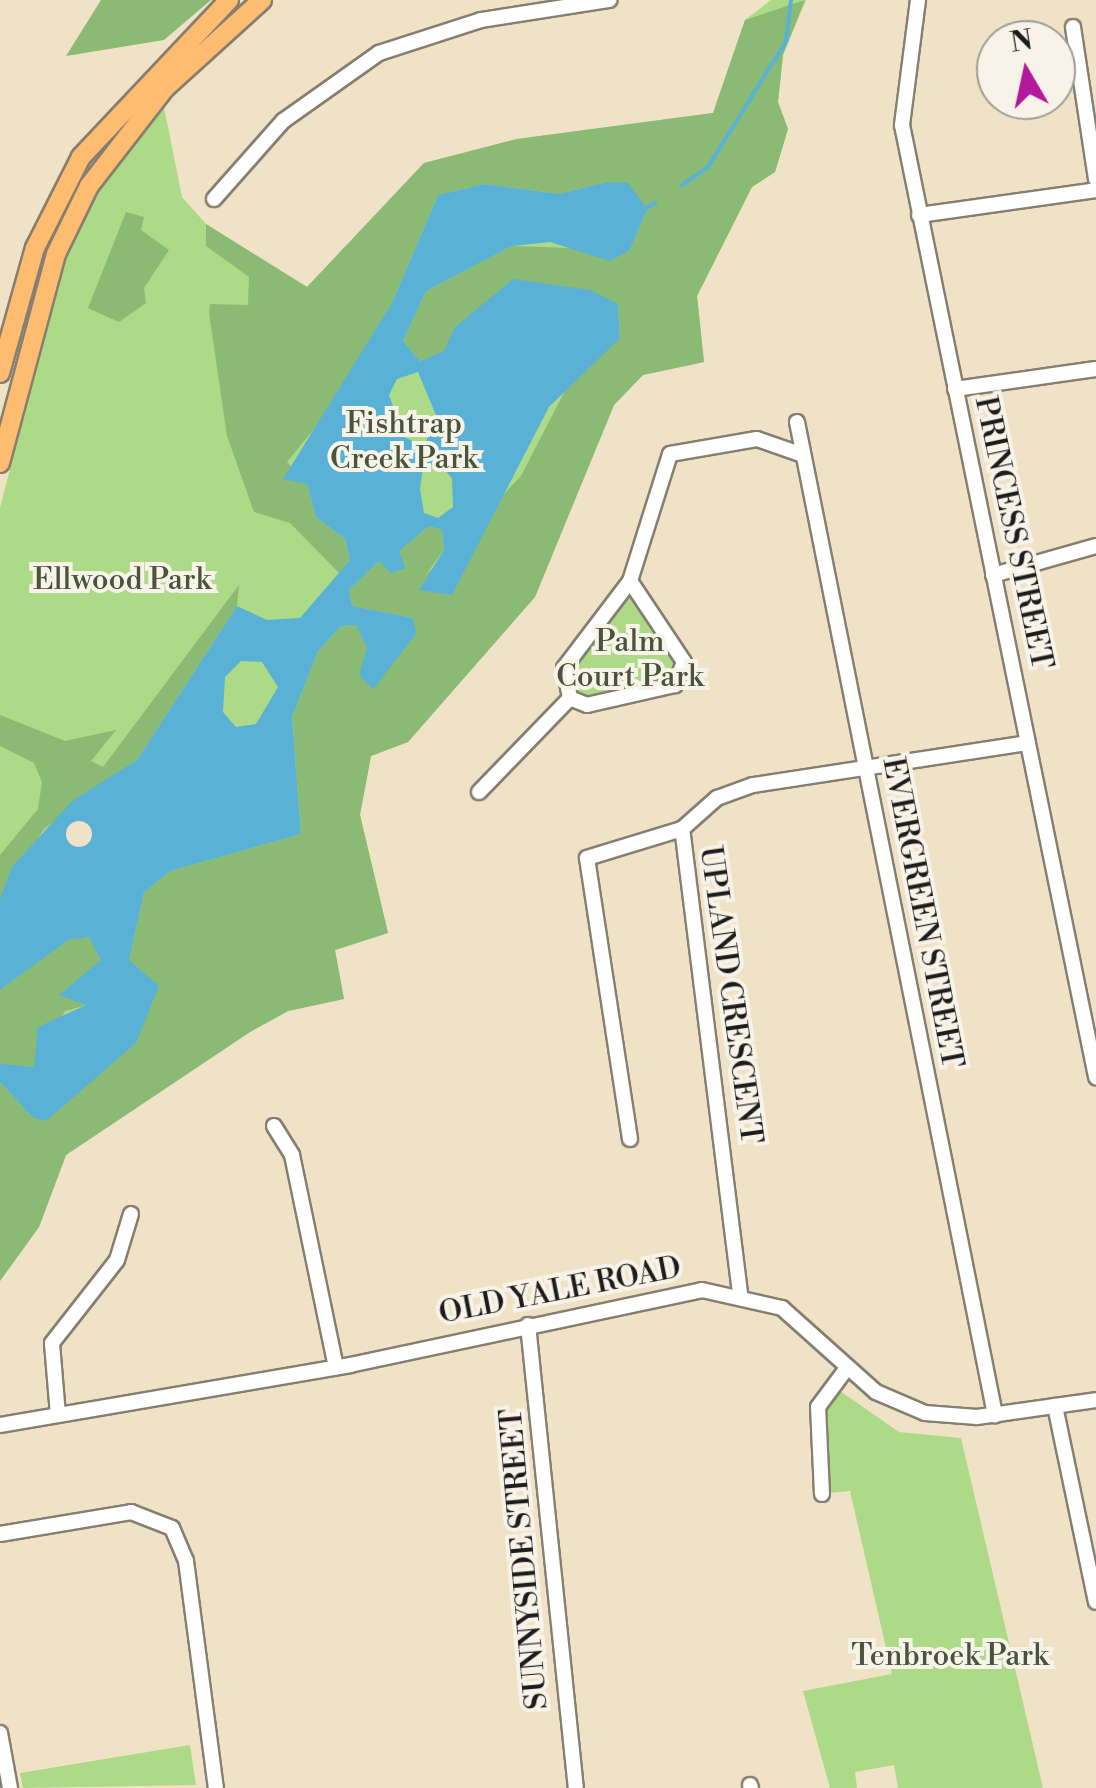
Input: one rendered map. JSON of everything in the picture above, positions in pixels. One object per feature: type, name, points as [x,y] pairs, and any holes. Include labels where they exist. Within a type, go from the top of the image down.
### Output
[{"type":"main road","points":[[0,373],[2,353],[35,248],[81,156],[230,0]]},
{"type":"main road","points":[[1,455],[56,254],[89,186],[165,88],[262,0]]},
{"type":"main road","points":[[0,418],[12,371],[2,353]]},
{"type":"street","points":[[214,199],[284,120],[379,53],[481,20],[609,0]]},
{"type":"street","name":"PRINCESS STREET","points":[[918,0],[902,104],[919,215],[1096,1077]]},
{"type":"street","points":[[1076,48],[1096,180]]},
{"type":"street","points":[[919,215],[1096,190]]},
{"type":"street","points":[[955,389],[1096,369]]},
{"type":"street","name":"EVERGREEN STREET","points":[[797,422],[800,454],[995,1414]]},
{"type":"street","points":[[570,698],[564,668],[630,580],[670,454],[757,440],[800,454]]},
{"type":"street","points":[[993,575],[1096,546]]},
{"type":"street","points":[[570,698],[587,705],[675,686],[684,662],[630,580]]},
{"type":"street","points":[[478,792],[570,698]]},
{"type":"street","name":"UPLAND CRESCENT","points":[[740,1293],[682,829],[717,798],[753,785],[866,774],[1028,743]]},
{"type":"street","points":[[630,1139],[587,858],[682,829]]},
{"type":"street","points":[[274,1126],[292,1155],[336,1368]]},
{"type":"street","points":[[58,1415],[52,1343],[117,1260],[131,1214]]},
{"type":"street","name":"OLD YALE ROAD","points":[[0,1425],[336,1368],[682,1292],[740,1293],[800,1318],[847,1368],[907,1408],[995,1414],[1096,1400]]},
{"type":"street","name":"SUNNYSIDE STREET","points":[[528,1325],[576,1788]]},
{"type":"street","points":[[822,1494],[818,1407],[847,1368]]},
{"type":"street","points":[[1055,1406],[1092,1559],[1096,1602]]},
{"type":"street","points":[[0,1534],[132,1512],[172,1528],[186,1561],[216,1788]]},
{"type":"street","points":[[0,1733],[6,1787]]},
{"type":"green space","points":[[101,0],[211,0],[164,40],[66,56]]},
{"type":"green space","name":"Fishtrap Creek Park","points":[[771,0],[806,0],[783,55],[778,102],[788,129],[775,172],[752,187],[697,296],[704,362],[643,375],[614,405],[535,597],[408,742],[371,756],[360,815],[388,933],[335,950],[344,999],[288,1011],[250,1032],[66,1155],[39,1227],[0,1281],[0,508],[62,265],[90,200],[164,107],[182,197],[206,224],[307,287],[424,163],[517,139],[713,113],[745,20]]},
{"type":"green space","points":[[805,0],[783,55],[778,102],[788,129],[775,172],[752,187],[697,296],[704,362],[643,375],[614,405],[535,597],[408,742],[371,756],[360,815],[388,933],[335,950],[344,999],[288,1011],[250,1032],[66,1155],[39,1227],[0,1281],[0,1082],[32,1117],[129,960],[144,893],[170,871],[301,834],[292,717],[318,651],[341,626],[356,625],[368,648],[413,618],[352,606],[349,590],[379,561],[406,567],[398,551],[429,526],[442,530],[444,550],[425,576],[521,476],[571,379],[620,338],[618,304],[561,287],[455,327],[445,351],[420,361],[403,341],[426,291],[512,246],[630,250],[647,209],[607,182],[559,194],[485,184],[438,195],[392,303],[337,401],[287,462],[307,484],[316,517],[345,539],[350,560],[339,573],[290,523],[254,512],[227,436],[209,313],[210,304],[248,305],[249,277],[206,246],[206,224],[307,287],[424,163],[517,139],[713,113],[745,20]]},
{"type":"green space","points":[[126,212],[144,217],[141,230],[169,250],[144,288],[146,303],[119,322],[88,308]]},
{"type":"green space","points":[[239,585],[237,606],[137,760],[44,829],[0,899],[0,855],[38,809],[42,782],[34,763],[0,746],[0,715],[65,741],[116,730],[91,761],[103,767]]},
{"type":"green space","name":"Palm Court Park","points":[[629,597],[679,664],[670,682],[590,698],[577,692],[571,671]]},
{"type":"green space","points":[[89,937],[102,960],[61,995],[87,1005],[65,1011],[34,1067],[0,1065],[0,990],[67,940]]},
{"type":"green space","name":"Tenbroek Park","points":[[840,1391],[899,1432],[961,1438],[1043,1788],[898,1788],[894,1765],[855,1772],[857,1788],[830,1788],[803,1691],[892,1674],[850,1491],[829,1493],[827,1405]]},
{"type":"green space","points":[[190,1745],[196,1785],[23,1788],[20,1773]]},
{"type":"water","points":[[607,182],[628,183],[647,209],[630,250],[610,261],[550,242],[512,246],[426,291],[403,341],[420,361],[444,351],[455,327],[513,279],[590,290],[618,304],[620,338],[549,407],[452,595],[419,590],[444,550],[442,530],[429,526],[399,551],[406,568],[391,573],[379,561],[349,590],[352,606],[413,618],[416,634],[373,689],[359,675],[367,648],[356,625],[341,626],[318,651],[292,717],[301,834],[170,871],[144,893],[129,960],[159,986],[136,1043],[46,1121],[32,1117],[0,1082],[0,1064],[34,1067],[38,1027],[86,1005],[59,995],[101,960],[89,937],[68,940],[0,990],[0,899],[12,867],[72,801],[137,760],[237,606],[267,620],[300,618],[350,560],[345,539],[316,517],[307,484],[283,479],[392,303],[438,195],[485,184],[559,194]],"holes":[[[418,372],[438,420],[423,446],[404,437],[389,395],[397,379]],[[440,463],[452,479],[453,507],[438,518],[424,513],[420,489],[423,467]],[[241,661],[262,662],[278,687],[256,724],[236,727],[223,712],[225,677]]]},
{"type":"pier","points":[[79,821],[88,825],[92,834],[88,843],[79,847],[70,843],[66,834],[70,825]]},
{"type":"waterway","points":[[682,185],[708,167],[786,41],[791,0]]},
{"type":"waterway","points":[[645,209],[655,203]]},
{"type":"park label","name":"Ellwood Park","points":[[122,580]]}]
